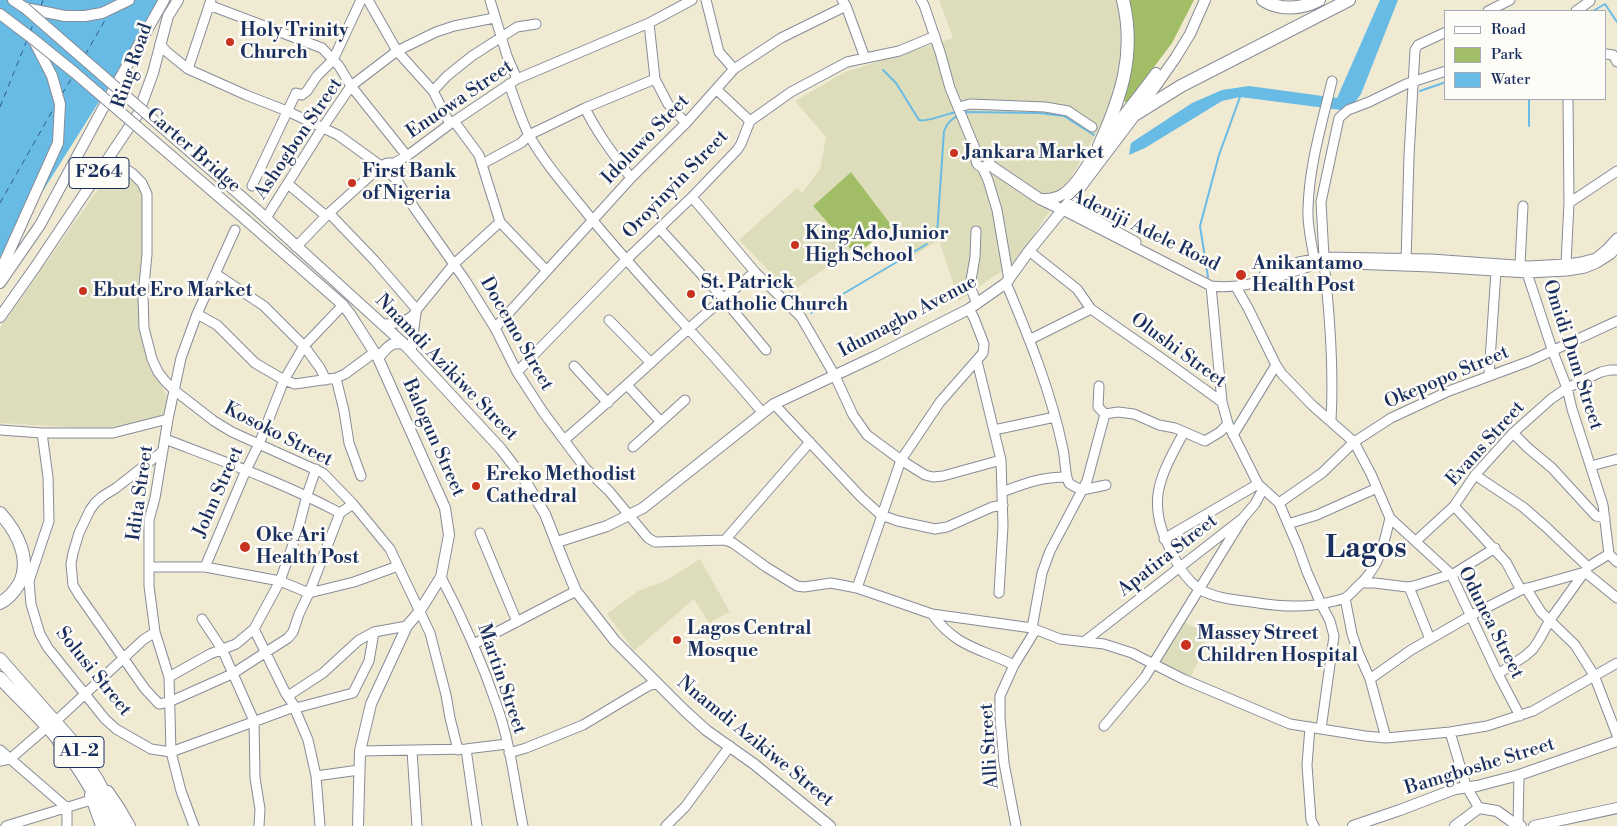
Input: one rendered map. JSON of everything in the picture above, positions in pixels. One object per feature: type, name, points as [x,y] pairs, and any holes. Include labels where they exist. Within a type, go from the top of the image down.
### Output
[{"type":"highway","points":[[1100,146],[1115,111],[1126,65],[1127,27],[1123,0]]},
{"type":"highway","points":[[1263,0],[1277,6],[1289,7],[1302,6],[1319,0]]},
{"type":"highway","points":[[1130,115],[1162,99],[1181,86],[1348,0]]},
{"type":"highway","points":[[0,513],[18,538],[24,561],[21,579],[16,589],[0,603]]},
{"type":"highway","name":"A1-2","points":[[0,659],[10,686],[51,724],[63,748],[93,782],[121,826]]},
{"type":"highway","name":"A1-2","points":[[93,782],[110,826]]},
{"type":"main road","points":[[13,0],[25,8],[65,16],[86,16],[102,13],[130,0]]},
{"type":"main road","name":"Ring Road","points":[[0,283],[40,225],[164,0]]},
{"type":"main road","name":"Ring Road","points":[[0,316],[36,266],[138,114],[168,16],[178,0]]},
{"type":"main road","name":"Idumagbo Avenue","points":[[557,542],[607,526],[643,508],[774,404],[835,376],[973,307],[1007,282],[1029,251],[1065,207],[1130,115],[1173,50],[1200,0]]},
{"type":"main road","name":"Idumagbo Avenue","points":[[1040,199],[1056,197],[1067,191],[1100,146],[1149,95],[1190,34],[1205,0]]},
{"type":"main road","name":"Nnamdi Azikiwe Street","points":[[25,8],[266,218],[296,247],[384,324],[501,449],[524,480],[545,514],[576,591],[615,641],[706,730],[754,764],[830,826]]},
{"type":"main road","name":"Carter Bridge","points":[[0,14],[33,39],[246,220]]},
{"type":"main road","points":[[0,272],[58,142],[60,104],[52,76],[33,39]]},
{"type":"main road","name":"Adeniji Adele Road","points":[[985,166],[1040,199],[1065,207]]},
{"type":"main road","name":"Balogun Street","points":[[246,220],[343,305],[350,314],[376,355],[445,508],[449,535],[441,577],[419,612],[407,626],[371,704],[360,751],[358,826]]},
{"type":"main road","points":[[376,355],[396,343],[407,348]]},
{"type":"main road","name":"Bamgboshe Street","points":[[1353,826],[1455,789],[1477,786],[1519,774],[1617,740]]},
{"type":"main road","points":[[101,826],[91,800],[93,782],[111,795],[130,826]]},
{"type":"main road","points":[[1455,826],[1479,808],[1497,812],[1519,826]]},
{"type":"main road","points":[[1534,826],[1617,808]]},
{"type":"street","points":[[252,186],[296,93],[302,95],[307,91],[317,76],[333,60],[361,0]]},
{"type":"street","points":[[368,0],[397,51],[433,91],[452,123],[479,155],[500,222],[547,271]]},
{"type":"street","points":[[490,0],[529,135],[542,156],[626,260],[762,412]]},
{"type":"street","name":"Enuowa Street","points":[[296,247],[381,166],[407,156],[513,82],[649,23],[692,0]]},
{"type":"street","points":[[706,0],[719,52],[734,69]]},
{"type":"street","points":[[921,0],[935,36],[950,88],[974,146],[978,165],[985,166]]},
{"type":"street","points":[[1490,10],[1510,0]]},
{"type":"street","points":[[1577,10],[1590,1]]},
{"type":"street","points":[[188,68],[210,2],[322,48],[407,156]]},
{"type":"street","points":[[844,3],[865,58]]},
{"type":"street","name":"Idoluwo Steet","points":[[495,328],[592,220],[686,123],[734,69],[781,38],[844,3]]},
{"type":"street","name":"Ashogbon Street","points":[[266,218],[351,86],[397,51],[436,32],[454,26],[494,18]]},
{"type":"street","points":[[649,23],[655,79],[668,104],[686,123]]},
{"type":"street","points":[[433,91],[447,76],[472,56],[517,27],[536,24]]},
{"type":"street","points":[[1406,262],[1415,48],[1444,33]]},
{"type":"street","name":"Oroyinyin Street","points":[[517,372],[737,150],[750,121],[791,92],[847,62],[899,51],[935,36]]},
{"type":"street","name":"Docemo Street","points":[[160,44],[188,68],[338,135],[396,179],[414,209],[465,280],[495,328],[517,372],[543,412],[585,468],[609,491],[648,538],[655,542],[725,540]]},
{"type":"street","points":[[1607,54],[1613,55],[1617,62]]},
{"type":"street","points":[[1331,421],[1333,386],[1332,339],[1324,260],[1321,202],[1339,118],[1348,110],[1444,72]]},
{"type":"street","points":[[482,164],[521,143],[529,135],[585,108],[655,79]]},
{"type":"street","points":[[1314,259],[1308,198],[1316,149],[1332,83]]},
{"type":"street","points":[[716,89],[750,121]]},
{"type":"street","points":[[1566,264],[1569,203],[1568,100]]},
{"type":"street","points":[[959,107],[970,104],[1046,107],[1068,111],[1092,127]]},
{"type":"street","points":[[585,108],[604,141],[631,178]]},
{"type":"street","points":[[974,146],[989,156],[990,159],[985,166],[997,210],[1007,282],[1055,417],[1066,463],[1066,477],[1073,486],[1082,490],[1106,485]]},
{"type":"street","points":[[976,159],[977,155],[984,153]]},
{"type":"street","name":"Kosoko Street","points":[[109,158],[132,173],[142,183],[147,194],[147,254],[143,296],[144,328],[152,359],[165,381],[214,421],[232,432],[323,473],[353,504],[390,549],[430,633],[462,750],[477,826]]},
{"type":"street","points":[[1569,203],[1617,171]]},
{"type":"street","points":[[288,184],[328,215],[375,261],[416,311]]},
{"type":"street","points":[[692,197],[755,272],[801,318],[835,376],[853,415],[867,435],[901,460],[925,475],[933,477],[1001,460]]},
{"type":"street","points":[[1520,265],[1523,206]]},
{"type":"street","name":"Adeniji Adele Road","points":[[1065,207],[1211,286],[1226,288],[1254,284],[1317,264],[1324,260]]},
{"type":"street","name":"Adeniji Adele Road","points":[[1065,207],[1212,280],[1238,283],[1314,259],[1520,265],[1566,264],[1596,258],[1617,238]]},
{"type":"street","points":[[384,324],[403,322],[416,311],[454,264],[500,222]]},
{"type":"street","points":[[660,229],[766,350]]},
{"type":"street","name":"Idita Street","points":[[194,826],[181,791],[171,752],[169,677],[155,632],[149,586],[149,520],[181,358],[197,314],[235,230]]},
{"type":"street","points":[[857,588],[901,460],[940,402],[983,353],[984,344],[973,307],[970,286],[976,231]]},
{"type":"street","name":"Adeniji Adele Road","points":[[1406,262],[1527,273],[1585,268],[1611,254],[1617,247]]},
{"type":"street","name":"Olushi Street","points":[[1029,251],[1077,289],[1092,309],[1222,402],[1233,436],[1261,486],[1279,502],[1321,604],[1330,620],[1334,636],[1321,729]]},
{"type":"street","points":[[1489,375],[1496,271]]},
{"type":"street","points":[[564,440],[628,386],[722,298],[755,272]]},
{"type":"street","name":"Omidi Dum Street","points":[[1527,273],[1567,388],[1603,504],[1609,554]]},
{"type":"street","points":[[216,274],[258,301],[304,346],[326,380]]},
{"type":"street","points":[[1211,286],[1222,402]]},
{"type":"street","name":"Odunea Street","points":[[1236,287],[1282,374],[1312,405],[1354,442],[1371,474],[1390,518],[1451,574],[1520,716]]},
{"type":"street","name":"John Street","points":[[205,567],[284,380],[304,346],[343,305]]},
{"type":"street","points":[[1029,340],[1092,309]]},
{"type":"street","points":[[407,348],[416,311]]},
{"type":"street","points":[[197,314],[217,325],[255,363],[284,380],[296,384],[308,384],[336,378],[376,355]]},
{"type":"street","points":[[609,320],[651,363]]},
{"type":"street","name":"Okepopo Street","points":[[1279,502],[1322,473],[1354,442],[1390,418],[1489,375],[1530,362],[1617,321]]},
{"type":"street","points":[[977,361],[1001,460],[1003,505],[999,593]]},
{"type":"street","points":[[1233,436],[1276,365]]},
{"type":"street","points":[[574,366],[608,403]]},
{"type":"street","name":"Evans Street","points":[[1416,541],[1454,506],[1475,475],[1513,433],[1551,399],[1567,388],[1601,372],[1617,370]]},
{"type":"street","points":[[336,378],[349,443],[361,476]]},
{"type":"street","points":[[628,386],[660,422]]},
{"type":"street","points":[[1099,386],[1098,407],[1105,414]]},
{"type":"street","points":[[633,447],[685,400]]},
{"type":"street","points":[[774,404],[861,497],[881,515],[898,521],[935,529],[947,527],[992,507],[1003,505]]},
{"type":"street","points":[[1105,414],[1118,412],[1134,414],[1205,441],[1220,432],[1228,424]]},
{"type":"street","points":[[1033,630],[1042,573],[1050,551],[1087,481],[1105,414]]},
{"type":"street","points":[[994,430],[1055,417]]},
{"type":"street","points":[[0,430],[42,433],[114,433],[168,419]]},
{"type":"street","points":[[1184,432],[1160,481],[1157,516],[1164,539],[1180,567],[1199,589],[1213,595],[1272,606],[1306,607],[1345,598],[1362,583],[1378,561],[1390,518]]},
{"type":"street","name":"Solusi Street","points":[[42,433],[48,477],[49,521],[29,581],[31,604],[40,634],[48,648],[105,719],[116,729],[152,749],[171,752]]},
{"type":"street","points":[[1513,433],[1552,468],[1596,516],[1605,518]]},
{"type":"street","points":[[166,439],[307,495],[340,513]]},
{"type":"street","points":[[810,442],[725,540],[733,543],[766,567],[797,586],[804,587],[831,583],[857,588],[932,614],[1033,630],[1060,639],[1104,644],[1132,653],[1184,679],[1290,724],[1386,738],[1450,732],[1487,726],[1533,711],[1617,663]]},
{"type":"street","points":[[163,451],[94,503],[79,533],[73,553],[71,570],[74,585],[124,659],[155,701],[162,704],[232,674],[266,654],[288,638],[293,632],[340,513],[353,504]]},
{"type":"street","points":[[1591,466],[1617,458]]},
{"type":"street","points":[[169,677],[222,649],[236,644],[254,630],[280,581],[298,530],[316,469]]},
{"type":"street","points":[[1475,475],[1523,507],[1546,527],[1617,598]]},
{"type":"street","points":[[1002,492],[1048,477],[1066,477]]},
{"type":"street","points":[[1164,539],[1261,486]]},
{"type":"street","name":"Apatira Street","points":[[1085,641],[1243,518],[1254,504],[1261,486]]},
{"type":"street","points":[[1288,524],[1317,516],[1377,488]]},
{"type":"street","points":[[1454,506],[1495,548],[1541,612],[1575,645],[1594,675],[1617,735]]},
{"type":"street","points":[[1104,726],[1135,691],[1243,518]]},
{"type":"street","points":[[480,533],[517,622]]},
{"type":"street","points":[[1362,583],[1409,587],[1451,574],[1495,548]]},
{"type":"street","points":[[1370,679],[1411,650],[1470,616],[1524,589],[1587,569],[1609,554],[1617,562]]},
{"type":"street","points":[[148,567],[205,567],[280,581],[309,593],[354,582],[398,566]]},
{"type":"street","points":[[1498,674],[1532,649],[1540,640],[1550,620],[1587,569]]},
{"type":"street","name":"Martin Street","points":[[441,577],[474,644],[498,707],[523,826]]},
{"type":"street","points":[[1409,587],[1430,639]]},
{"type":"street","points":[[474,644],[576,591]]},
{"type":"street","points":[[1345,598],[1352,634],[1370,679],[1386,738]]},
{"type":"street","points":[[932,614],[951,635],[968,646],[1014,665]]},
{"type":"street","points":[[202,619],[222,649],[254,721],[255,778],[260,809],[259,826]]},
{"type":"street","points":[[286,694],[290,694],[323,673],[359,640],[374,632],[407,626]]},
{"type":"street","points":[[254,630],[295,708],[308,740],[316,776],[320,826]]},
{"type":"street","name":"Alli Street","points":[[1016,826],[1004,763],[1000,696],[1033,630]]},
{"type":"street","points":[[0,761],[10,759],[85,694],[143,640],[155,632]]},
{"type":"street","points":[[171,752],[254,721],[354,693],[369,662],[374,632]]},
{"type":"street","points":[[360,751],[526,748],[584,725],[650,685],[658,684]]},
{"type":"street","points":[[1310,727],[1307,765],[1311,820],[1314,826]]},
{"type":"street","points":[[1450,732],[1466,786],[1479,808]]},
{"type":"street","points":[[666,826],[685,807],[730,746]]},
{"type":"street","points":[[0,750],[68,808],[68,826]]},
{"type":"street","points":[[412,751],[417,826]]},
{"type":"street","points":[[316,776],[359,770]]},
{"type":"street","points":[[1519,774],[1519,826]]},
{"type":"street","points":[[6,826],[91,800]]},
{"type":"shaded area","name":"Jankara Market","points":[[939,0],[1118,0],[1122,52],[1117,79],[1106,116],[1060,196],[1016,261],[959,301],[939,240],[915,255],[851,172],[813,206],[851,250],[790,293],[739,240],[797,188],[802,193],[820,169],[826,137],[795,101],[845,72],[953,38]]},
{"type":"shaded area","name":"Ebute Ero Market","points":[[118,171],[147,192],[138,315],[149,366],[168,398],[163,418],[100,429],[0,423],[0,328],[108,175]]},
{"type":"shaded area","points":[[700,559],[730,612],[709,623],[694,599],[634,651],[607,614],[638,591],[667,580]]},
{"type":"shaded area","name":"Massey Street Children Hospital","points":[[1182,621],[1206,633],[1204,650],[1190,678],[1158,661]]},
{"type":"green space","points":[[1129,0],[1194,0],[1172,43],[1127,103],[1124,101],[1132,63],[1134,39]]},
{"type":"green space","points":[[851,172],[892,226],[856,255],[813,206]]},
{"type":"water","points":[[0,0],[163,0],[0,259]]},
{"type":"water","points":[[1380,0],[1398,0],[1361,94],[1353,105],[1341,110],[1240,97],[1222,101],[1145,148],[1129,155],[1131,143],[1192,103],[1222,90],[1249,86],[1337,98]]},
{"type":"waterway","points":[[1595,10],[1605,4],[1617,22]]},
{"type":"waterway","points":[[883,70],[896,83],[919,120],[927,120],[958,112]]},
{"type":"waterway","points":[[1420,91],[1444,83]]},
{"type":"waterway","points":[[1208,277],[1200,226],[1219,155],[1240,97]]},
{"type":"waterway","points":[[1529,100],[1529,126]]},
{"type":"waterway","points":[[963,113],[1039,113],[1064,116],[1094,135]]},
{"type":"waterway","points":[[937,234],[944,131],[946,126],[959,115]]},
{"type":"waterway","points":[[811,313],[927,244]]},
{"type":"ferry route","points":[[41,6],[43,0]]},
{"type":"ferry route","points":[[85,55],[108,15]]},
{"type":"ferry route","points":[[30,32],[34,22]]},
{"type":"ferry route","points":[[0,107],[27,40]]},
{"type":"ferry route","points":[[62,94],[73,76]]},
{"type":"ferry route","points":[[0,203],[55,106]]},
{"type":"place","name":"Holy Trinity Church","points":[[230,42]]},
{"type":"place","name":"Jankara Market","points":[[954,153]]},
{"type":"place","name":"First Bank of Nigeria","points":[[352,183]]},
{"type":"place","name":"King Ado Junior High School","points":[[795,245]]},
{"type":"place","name":"Anikantamo Health Post","points":[[1241,275]]},
{"type":"place","name":"Ebute Ero Market","points":[[83,291]]},
{"type":"place","name":"St. Patrick Catholic Church","points":[[691,294]]},
{"type":"place","name":"Ereko Methodist Cathedral","points":[[476,486]]},
{"type":"place","name":"Oke Ari Health Post","points":[[245,547]]},
{"type":"place","name":"Lagos Central Mosque","points":[[677,640]]},
{"type":"place","name":"Massey Street Children Hospital","points":[[1186,645]]},
{"type":"district","name":"Lagos","points":[[1366,550]]}]
